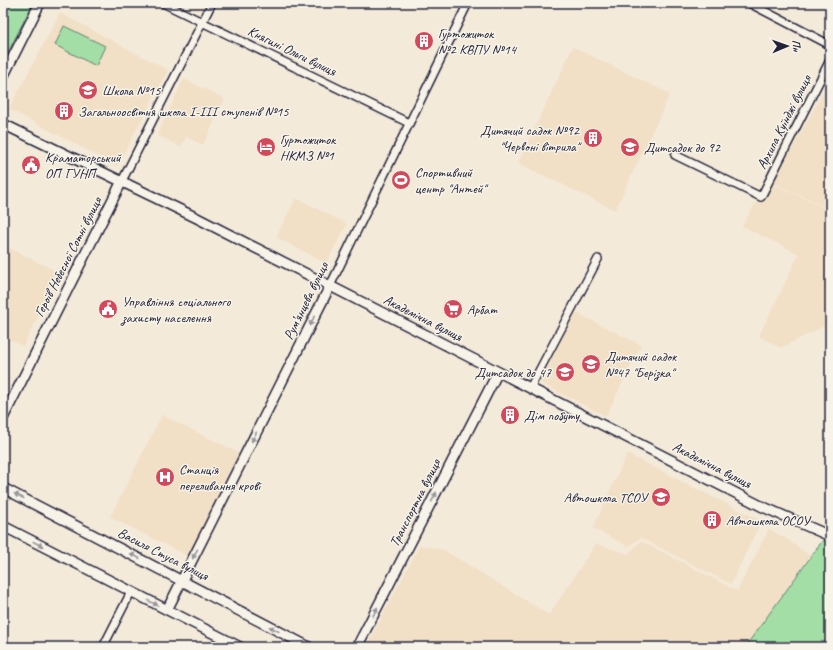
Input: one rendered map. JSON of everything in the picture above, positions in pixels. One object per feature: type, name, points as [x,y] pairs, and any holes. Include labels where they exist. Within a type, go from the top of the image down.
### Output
[{"type":"street","points":[[3,77],[40,3]]},
{"type":"street","name":"Княгині Ольги вулиця","points":[[163,3],[203,21],[410,123]]},
{"type":"street","name":"Героїв Небесної Сотні вулиця","points":[[3,418],[212,3]]},
{"type":"street","name":"Рум’янцева вулиця","points":[[167,610],[330,286],[468,3]]},
{"type":"street","points":[[749,3],[830,45]]},
{"type":"street","name":"Архипа Куїнджі вулиця","points":[[676,155],[761,197],[830,60]]},
{"type":"street","name":"Академічна вулиця","points":[[3,124],[122,181],[759,504],[830,536]]},
{"type":"street","points":[[530,388],[598,259]]},
{"type":"street","name":"Транспортна вулиця","points":[[357,647],[498,372]]},
{"type":"street","name":"Василя Стуса вулиця","points":[[3,488],[309,647]]},
{"type":"street","points":[[3,526],[240,647]]},
{"type":"street","points":[[103,647],[131,592]]},
{"type":"shaded area","name":"Школа №15","points":[[60,13],[168,70],[117,166],[9,109]]},
{"type":"shaded area","points":[[573,47],[670,94],[615,210],[518,163]]},
{"type":"shaded area","points":[[184,79],[225,99],[203,145],[186,137],[181,147],[157,135]]},
{"type":"shaded area","points":[[830,80],[830,209],[773,183]]},
{"type":"shaded area","points":[[768,182],[830,210],[830,323],[781,348],[759,336],[799,254],[742,226]]},
{"type":"shaded area","points":[[296,198],[347,224],[326,263],[276,237]]},
{"type":"shaded area","points":[[3,245],[60,273],[23,346],[3,336]]},
{"type":"shaded area","name":"Дитячий садок №47 \"Берізка\"","points":[[575,312],[641,345],[606,416],[540,383]]},
{"type":"shaded area","points":[[162,415],[239,453],[188,556],[110,517]]},
{"type":"shaded area","name":"Автошкола ТСОУ","points":[[627,454],[761,521],[731,584],[641,538],[628,546],[593,528]]},
{"type":"shaded area","points":[[769,529],[788,540],[810,556],[745,647],[366,647],[420,545],[444,550],[549,615],[596,544],[628,554],[641,541],[737,591]]},
{"type":"green space","points":[[3,3],[33,3],[3,62]]},
{"type":"green space","points":[[64,26],[105,46],[96,66],[55,45]]},
{"type":"green space","points":[[823,540],[830,543],[830,647],[745,647]]},
{"type":"place","name":"Гуртожиток №2 КВПУ №14","points":[[424,41]]},
{"type":"place","name":"Школа №15","points":[[88,90]]},
{"type":"place","name":"Загальноосвітня школа І-ІІІ ступенів №15","points":[[64,111]]},
{"type":"place","name":"Дитячий садок №92 \"Червонi вiтрила\"","points":[[593,138]]},
{"type":"place","name":"Гуртожиток НКМЗ №1","points":[[266,147]]},
{"type":"place","name":"Дитсадок до 92","points":[[630,147]]},
{"type":"place","name":"Краматорський ОП ГУНП","points":[[31,165]]},
{"type":"place","name":"Спортивний центр \"Антей\"","points":[[401,180]]},
{"type":"place","name":"Управління соціального захисту населення","points":[[108,309]]},
{"type":"place","name":"Арбат","points":[[453,309]]},
{"type":"place","name":"Дитячий садок №47 \"Берізка\"","points":[[591,364]]},
{"type":"place","name":"Дитсадок до 47","points":[[565,372]]},
{"type":"place","name":"Дім побуту","points":[[510,415]]},
{"type":"place","name":"Станція переливання крові","points":[[165,477]]},
{"type":"place","name":"Автошкола ТСОУ","points":[[661,497]]},
{"type":"place","name":"Автошкола ОСОУ","points":[[712,520]]}]
